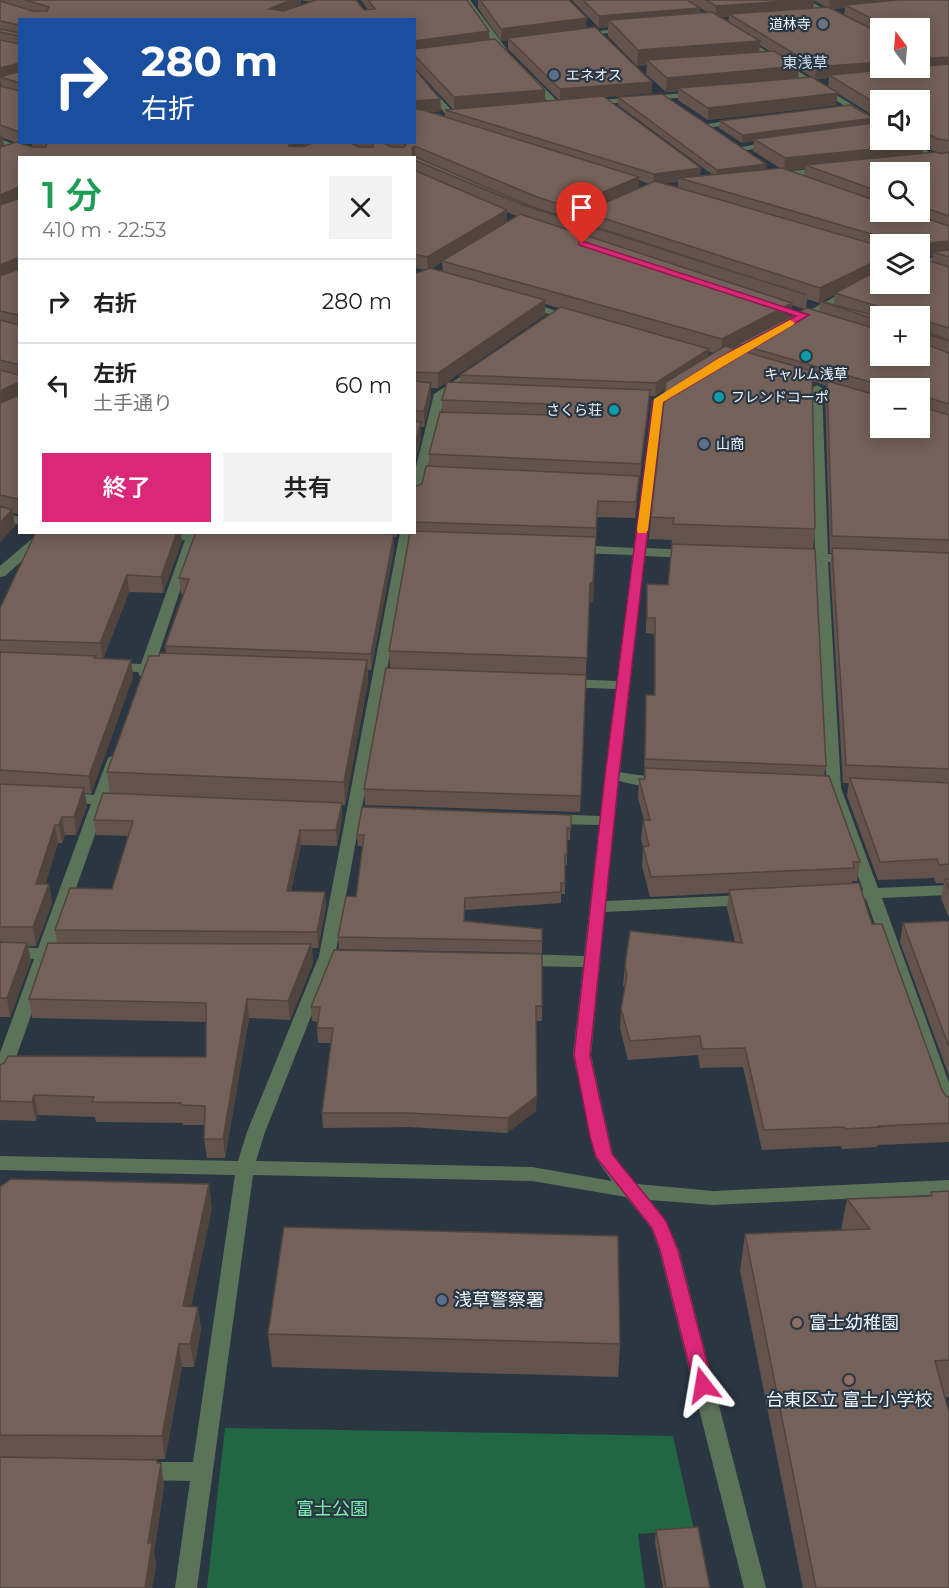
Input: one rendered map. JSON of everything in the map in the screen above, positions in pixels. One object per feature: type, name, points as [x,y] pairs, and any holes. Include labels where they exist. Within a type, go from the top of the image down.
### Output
[{"type":"street","points":[[803,0],[846,22]]},
{"type":"street","points":[[468,2],[481,3]]},
{"type":"street","points":[[468,2],[498,46],[513,61]]},
{"type":"street","points":[[817,14],[838,12]]},
{"type":"street","points":[[589,24],[604,39]]},
{"type":"street","points":[[574,35],[632,29]]},
{"type":"street","points":[[734,35],[870,118]]},
{"type":"street","points":[[488,47],[509,44]]},
{"type":"street","points":[[762,60],[773,60]]},
{"type":"street","points":[[416,73],[452,115]]},
{"type":"street","points":[[528,77],[557,106]]},
{"type":"street","points":[[792,86],[827,83]]},
{"type":"street","points":[[576,104],[660,93],[710,93]]},
{"type":"street","points":[[660,93],[676,104]]},
{"type":"street","points":[[605,102],[613,108]]},
{"type":"street","points":[[545,107],[567,105]]},
{"type":"street","points":[[830,109],[852,106]]},
{"type":"street","points":[[441,116],[463,114]]},
{"type":"street","points":[[750,155],[704,122],[752,119]]},
{"type":"street","points":[[0,142],[21,153]]},
{"type":"street","points":[[732,142],[787,142]]},
{"type":"street","points":[[0,156],[21,153],[36,144]]},
{"type":"street","points":[[920,150],[949,168]]},
{"type":"street","points":[[914,162],[949,159]]},
{"type":"street","points":[[779,175],[835,170]]},
{"type":"street","points":[[769,173],[800,183]]},
{"type":"street","points":[[930,261],[949,259]]},
{"type":"street","points":[[786,326],[805,313],[870,281]]},
{"type":"street","points":[[513,301],[553,317],[581,320]]},
{"type":"street","points":[[818,308],[829,311]]},
{"type":"street","points":[[436,394],[482,365]]},
{"type":"street","points":[[695,378],[652,400],[642,487],[640,552],[612,775],[582,1055],[604,1157],[659,1225],[669,1250],[755,1588]]},
{"type":"street","points":[[817,388],[822,558],[834,788],[949,1108]]},
{"type":"street","points":[[436,394],[463,394]]},
{"type":"street","points":[[416,495],[425,476],[436,426],[436,394]]},
{"type":"street","points":[[416,431],[436,426]]},
{"type":"street","points":[[0,516],[18,520]]},
{"type":"street","points":[[0,573],[46,534]]},
{"type":"street","points":[[146,535],[228,538]]},
{"type":"street","points":[[139,690],[193,535]]},
{"type":"street","points":[[186,1588],[245,1168],[256,1132],[327,956],[348,812],[404,540]]},
{"type":"street","points":[[558,549],[699,554]]},
{"type":"street","points":[[777,556],[868,560]]},
{"type":"street","points":[[101,666],[177,669]]},
{"type":"street","points":[[550,682],[623,685]]},
{"type":"street","points":[[0,1077],[119,746]]},
{"type":"street","points":[[612,775],[640,781],[672,782]]},
{"type":"street","points":[[48,797],[134,803]]},
{"type":"street","points":[[348,812],[372,812]]},
{"type":"street","points":[[536,818],[607,821]]},
{"type":"street","points":[[848,894],[949,890]]},
{"type":"street","points":[[598,907],[765,899]]},
{"type":"street","points":[[0,953],[81,954]]},
{"type":"street","points":[[504,960],[592,962]]},
{"type":"street","points":[[0,1163],[532,1174],[632,1191],[713,1198],[949,1187]]},
{"type":"street","points":[[119,1471],[203,1472]]},
{"type":"green space","name":"富士公園","points":[[225,1428],[673,1436],[694,1530],[638,1534],[645,1588],[207,1588]]},
{"type":"building","points":[[25,0],[291,0],[269,9],[284,11],[316,0],[356,0],[364,10],[375,9],[368,0],[467,0],[489,31],[416,41],[416,18],[18,18],[18,25],[0,21],[0,1],[33,11],[47,11],[49,7]]},
{"type":"building","points":[[480,0],[569,0],[587,18],[501,29]]},
{"type":"building","points":[[583,0],[687,0],[700,8],[599,16]]},
{"type":"building","points":[[706,0],[802,0],[716,6]]},
{"type":"building","points":[[898,0],[949,0],[949,57],[930,58],[930,18],[870,18],[845,5]]},
{"type":"building","points":[[828,7],[870,28],[870,63],[816,67],[729,14]]},
{"type":"building","points":[[712,12],[760,41],[638,50],[609,20]]},
{"type":"building","points":[[595,27],[652,82],[560,89],[508,38]]},
{"type":"building","points":[[0,29],[18,33],[18,36],[0,32]]},
{"type":"building","points":[[495,39],[545,90],[454,97],[416,57],[416,49]]},
{"type":"building","points":[[0,40],[18,44],[18,64],[0,68]]},
{"type":"building","points":[[774,51],[799,66],[667,78],[647,60]]},
{"type":"building","points":[[949,64],[949,141],[930,135],[930,90],[870,90],[870,100],[829,75],[870,71],[870,78],[930,78],[930,66]]},
{"type":"building","points":[[416,70],[440,99],[416,101]]},
{"type":"building","points":[[18,72],[18,82],[0,77]]},
{"type":"building","points":[[812,77],[838,93],[708,108],[678,88]]},
{"type":"building","points":[[0,86],[18,90],[18,131],[0,125]]},
{"type":"building","points":[[662,94],[766,164],[717,170],[618,97]]},
{"type":"building","points":[[603,96],[701,168],[654,174],[445,110]]},
{"type":"building","points":[[850,105],[870,116],[870,119],[742,135],[720,121]]},
{"type":"building","points":[[416,109],[423,110],[639,177],[568,207],[537,197],[415,146],[412,148],[413,156],[18,156],[18,187],[0,195],[0,147],[17,142],[32,147],[46,147],[47,144],[289,144],[289,146],[303,147],[310,144],[352,144],[359,147],[373,147],[373,144],[386,144],[391,147],[416,144]]},
{"type":"building","points":[[870,123],[870,149],[785,158],[754,139]]},
{"type":"building","points":[[949,152],[949,216],[930,209],[930,162],[870,162],[870,188],[805,165]]},
{"type":"building","points":[[416,157],[530,206],[807,295],[523,205],[416,161]]},
{"type":"building","points":[[782,168],[870,199],[870,222],[930,222],[930,220],[949,226],[949,241],[930,243],[930,234],[872,234],[679,178]]},
{"type":"building","points":[[416,171],[507,210],[427,257],[416,254]]},
{"type":"building","points":[[655,181],[870,243],[870,264],[820,288],[584,212]]},
{"type":"building","points":[[18,199],[18,258],[0,265],[0,205]]},
{"type":"building","points":[[520,214],[792,303],[722,339],[442,261]]},
{"type":"building","points":[[949,250],[949,257],[933,252]]},
{"type":"building","points":[[930,261],[949,267],[949,328],[930,322],[930,306],[877,306],[835,293],[870,274],[870,294],[930,294]]},
{"type":"building","points":[[430,268],[545,300],[438,373],[416,372],[416,273]]},
{"type":"building","points":[[18,269],[18,315],[0,311],[0,276]]},
{"type":"building","points":[[820,301],[870,314],[870,318]]},
{"type":"building","points":[[561,307],[709,349],[656,383],[460,375]]},
{"type":"building","points":[[807,308],[870,327],[870,366],[930,366],[930,346],[949,353],[949,404],[930,398],[930,378],[870,378],[870,382],[738,344]]},
{"type":"building","points":[[0,320],[18,325],[18,364],[0,360]]},
{"type":"building","points":[[930,333],[949,340],[930,335]]},
{"type":"building","points":[[725,346],[812,371],[815,529],[673,524],[674,518],[651,517],[666,382]]},
{"type":"building","points":[[0,370],[18,375],[18,383],[0,391]]},
{"type":"building","points":[[416,381],[431,383],[424,411],[416,411]]},
{"type":"building","points":[[827,381],[870,393],[870,438],[930,438],[930,409],[949,415],[949,540],[832,536]]},
{"type":"building","points":[[447,382],[650,390],[641,464],[429,454],[440,412],[550,415],[559,409],[550,404],[442,400]]},
{"type":"building","points":[[18,395],[18,499],[0,495],[0,403]]},
{"type":"building","points":[[416,421],[421,422],[416,441]]},
{"type":"building","points":[[426,466],[639,476],[636,502],[598,501],[596,528],[416,522],[416,486],[422,484]]},
{"type":"building","points":[[0,506],[12,510],[0,523]]},
{"type":"building","points":[[416,531],[596,537],[593,582],[590,583],[587,658],[389,651],[410,534],[416,534]]},
{"type":"building","points":[[35,534],[176,534],[161,577],[127,575],[100,643],[0,640],[0,608]]},
{"type":"building","points":[[195,534],[394,534],[371,654],[165,646],[189,579],[179,578]]},
{"type":"building","points":[[672,544],[815,549],[826,766],[645,759],[646,695],[655,695],[655,618],[647,618],[647,584],[668,585]]},
{"type":"building","points":[[832,548],[949,553],[949,769],[846,765]]},
{"type":"building","points":[[0,652],[96,656],[94,658],[131,660],[89,776],[0,770]]},
{"type":"building","points":[[160,653],[367,660],[344,782],[107,772],[149,656],[159,656]]},
{"type":"building","points":[[386,668],[586,675],[581,796],[364,789]]},
{"type":"building","points":[[645,768],[829,776],[860,862],[853,862],[854,868],[651,877],[643,847],[649,846],[643,820],[650,820],[639,779],[645,779]]},
{"type":"building","points":[[850,778],[949,783],[949,864],[939,865],[937,859],[880,862]]},
{"type":"building","points":[[0,784],[84,788],[74,817],[62,817],[59,825],[55,825],[36,884],[49,884],[33,927],[0,927]]},
{"type":"building","points":[[103,793],[342,803],[336,830],[300,830],[287,891],[325,892],[317,932],[55,930],[70,888],[112,889],[133,821],[94,820]]},
{"type":"building","points":[[362,807],[571,815],[571,828],[567,828],[565,883],[561,883],[561,892],[465,898],[464,921],[542,929],[542,941],[338,937],[346,896],[356,897],[364,835],[357,835]]},
{"type":"building","points":[[859,883],[872,924],[882,924],[942,1090],[949,1097],[949,1123],[845,1129],[844,1127],[764,1130],[745,1048],[702,1049],[700,1036],[630,1041],[621,1009],[627,975],[625,966],[630,931],[742,943],[729,890]]},
{"type":"building","points":[[949,921],[949,1047],[903,923]]},
{"type":"building","points":[[0,942],[27,943],[7,998],[0,998]]},
{"type":"building","points":[[48,943],[311,944],[288,1001],[247,999],[223,1139],[204,1139],[205,1106],[181,1105],[181,1103],[92,1102],[94,1097],[34,1095],[32,1102],[0,1101],[0,1065],[8,1056],[206,1057],[206,1003],[29,999]]},
{"type":"building","points":[[334,950],[542,954],[542,1006],[536,1006],[537,1096],[508,1118],[409,1113],[322,1113],[333,1028],[317,1028],[320,1007],[311,1007]]},
{"type":"building","points":[[11,1179],[209,1184],[183,1306],[198,1307],[190,1344],[179,1344],[162,1436],[0,1435],[0,1187]]},
{"type":"building","name":"台東区立 富士小学校","points":[[949,1191],[949,1360],[935,1361],[949,1412],[949,1588],[816,1588],[745,1234],[870,1229],[847,1199],[932,1196],[931,1192]]},
{"type":"building","points":[[284,1227],[618,1236],[620,1344],[268,1334]]},
{"type":"building","points":[[0,1457],[157,1460],[157,1463],[161,1463],[148,1543],[152,1543],[145,1588],[0,1588]]},
{"type":"building","points":[[698,1527],[710,1588],[666,1588],[656,1530]]},
{"type":"slow traffic","points":[[642,530],[658,401],[723,360],[790,323]]},
{"type":"place","name":"道林寺","points":[[823,24]]},
{"type":"place","name":"エネオス","points":[[554,75]]},
{"type":"place","name":"キャルム浅草","points":[[806,356]]},
{"type":"place","name":"フレンドコーポ","points":[[719,397]]},
{"type":"place","name":"さくら荘","points":[[614,410]]},
{"type":"place","name":"山商","points":[[704,444]]},
{"type":"place","name":"浅草警察署","points":[[442,1300]]},
{"type":"place","name":"富士幼稚園","points":[[797,1323]]},
{"type":"place","name":"台東区立 富士小学校","points":[[849,1380]]},
{"type":"district","name":"東浅草","points":[[805,63]]},
{"type":"route","points":[[582,244],[804,315],[723,360],[658,401],[612,775],[582,1055],[604,1157],[659,1225],[669,1250],[703,1385]]}]
